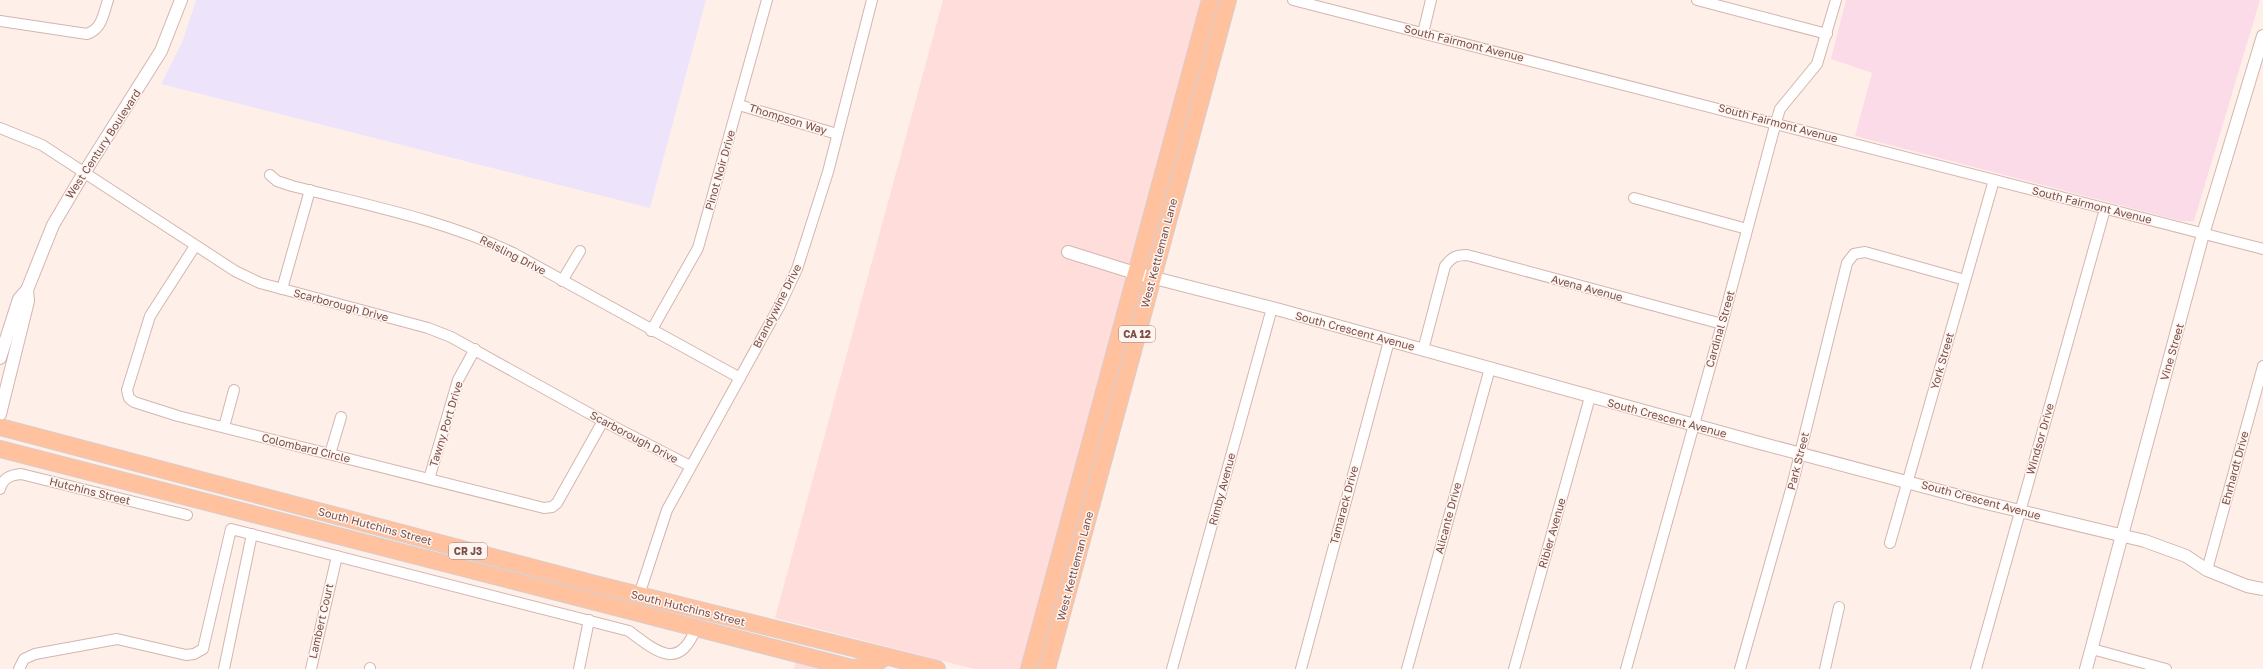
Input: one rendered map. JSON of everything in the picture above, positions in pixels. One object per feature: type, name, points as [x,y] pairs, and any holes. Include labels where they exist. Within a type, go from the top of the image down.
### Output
[{"type":"main road","name":"West Kettleman Lane","points":[[1029,669],[1210,0]]},
{"type":"main road","name":"West Kettleman Lane","points":[[1047,669],[1228,0]]},
{"type":"main road","name":"South Hutchins Street","points":[[0,427],[639,596],[937,669]]},
{"type":"main road","name":"South Hutchins Street","points":[[0,449],[854,668]]},
{"type":"main road","points":[[1075,500],[1081,517],[1083,536]]},
{"type":"main road","points":[[854,668],[871,666],[886,657]]},
{"type":"street","points":[[0,21],[86,34],[95,32],[99,27],[108,0]]},
{"type":"street","name":"West Century Boulevard","points":[[0,358],[19,300],[27,290],[53,225],[84,172],[161,51],[181,0]]},
{"type":"street","name":"Pinot Noir Drive","points":[[651,331],[698,248],[767,0]]},
{"type":"street","name":"Brandywine Drive","points":[[639,596],[667,510],[740,378],[797,269],[812,225],[872,0]]},
{"type":"street","name":"South Fairmont Avenue","points":[[1293,0],[1776,122],[2104,209],[2263,249]]},
{"type":"street","points":[[1423,33],[1432,0]]},
{"type":"street","points":[[1697,0],[1827,34]]},
{"type":"street","name":"Cardinal Street","points":[[1626,669],[1780,109],[1817,64],[1836,0]]},
{"type":"street","name":"Vine Street","points":[[2086,669],[2203,234],[2263,36]]},
{"type":"street","name":"Thompson Way","points":[[739,105],[837,134]]},
{"type":"street","name":"Scarborough Drive","points":[[0,128],[42,145],[235,271],[260,283],[428,328],[451,337],[475,349],[602,422],[690,466]]},
{"type":"street","name":"Reisling Drive","points":[[270,175],[277,181],[454,229],[481,238],[740,378]]},
{"type":"street","name":"York Street","points":[[1890,543],[1994,180]]},
{"type":"street","points":[[282,289],[310,190]]},
{"type":"street","points":[[1634,198],[1747,229]]},
{"type":"street","name":"Windsor Drive","points":[[1976,669],[2104,209]]},
{"type":"street","name":"Colombard Circle","points":[[195,246],[150,316],[127,390],[129,398],[134,402],[224,427],[544,508],[552,507],[557,503],[602,422]]},
{"type":"street","points":[[562,281],[580,251]]},
{"type":"street","name":"South Crescent Avenue","points":[[1068,252],[1135,273],[1272,308],[1590,397],[1800,453],[2122,535],[2172,550],[2186,556],[2207,570],[2247,586],[2263,589]]},
{"type":"street","name":"Park Street","points":[[1740,669],[1800,453],[1847,263],[1854,254],[1865,252],[1965,280]]},
{"type":"street","name":"Avena Avenue","points":[[1423,350],[1445,266],[1452,258],[1467,256],[1722,324]]},
{"type":"street","name":"West Century Boulevard","points":[[0,414],[28,301],[27,290]]},
{"type":"street","name":"Rimby Avenue","points":[[1172,669],[1272,308]]},
{"type":"street","name":"Tamarack Drive","points":[[1301,669],[1389,341]]},
{"type":"street","name":"Tawny Port Drive","points":[[429,479],[458,380],[475,349]]},
{"type":"street","name":"Ehrhardt Drive","points":[[2207,570],[2263,366]]},
{"type":"street","name":"Alicante Drive","points":[[1407,669],[1490,368]]},
{"type":"street","points":[[224,427],[234,390]]},
{"type":"street","name":"Ribier Avenue","points":[[1514,669],[1590,397]]},
{"type":"street","points":[[330,454],[340,417]]},
{"type":"street","name":"Hutchins Street","points":[[0,489],[7,477],[11,474],[21,474],[187,515]]},
{"type":"street","points":[[19,669],[24,659],[35,654],[117,639],[186,655],[194,654],[203,649],[206,643],[231,528],[629,631],[661,655],[670,659],[679,659],[686,654],[696,628]]},
{"type":"street","points":[[224,669],[252,534]]},
{"type":"street","name":"Lambert Court","points":[[311,669],[337,556]]},
{"type":"street","points":[[1825,669],[1839,607]]},
{"type":"street","points":[[579,669],[589,620]]},
{"type":"street","points":[[2092,649],[2166,669]]},
{"type":"shaded area","points":[[196,0],[706,0],[650,208],[161,84],[183,40]]},
{"type":"shaded area","points":[[943,0],[1202,0],[1020,669],[974,669],[775,618]]},
{"type":"shaded area","points":[[1846,0],[2260,0],[2194,221],[2181,221],[1855,136],[1872,73],[1831,59]]},
{"type":"shaded area","points":[[796,659],[837,669],[794,669]]}]
